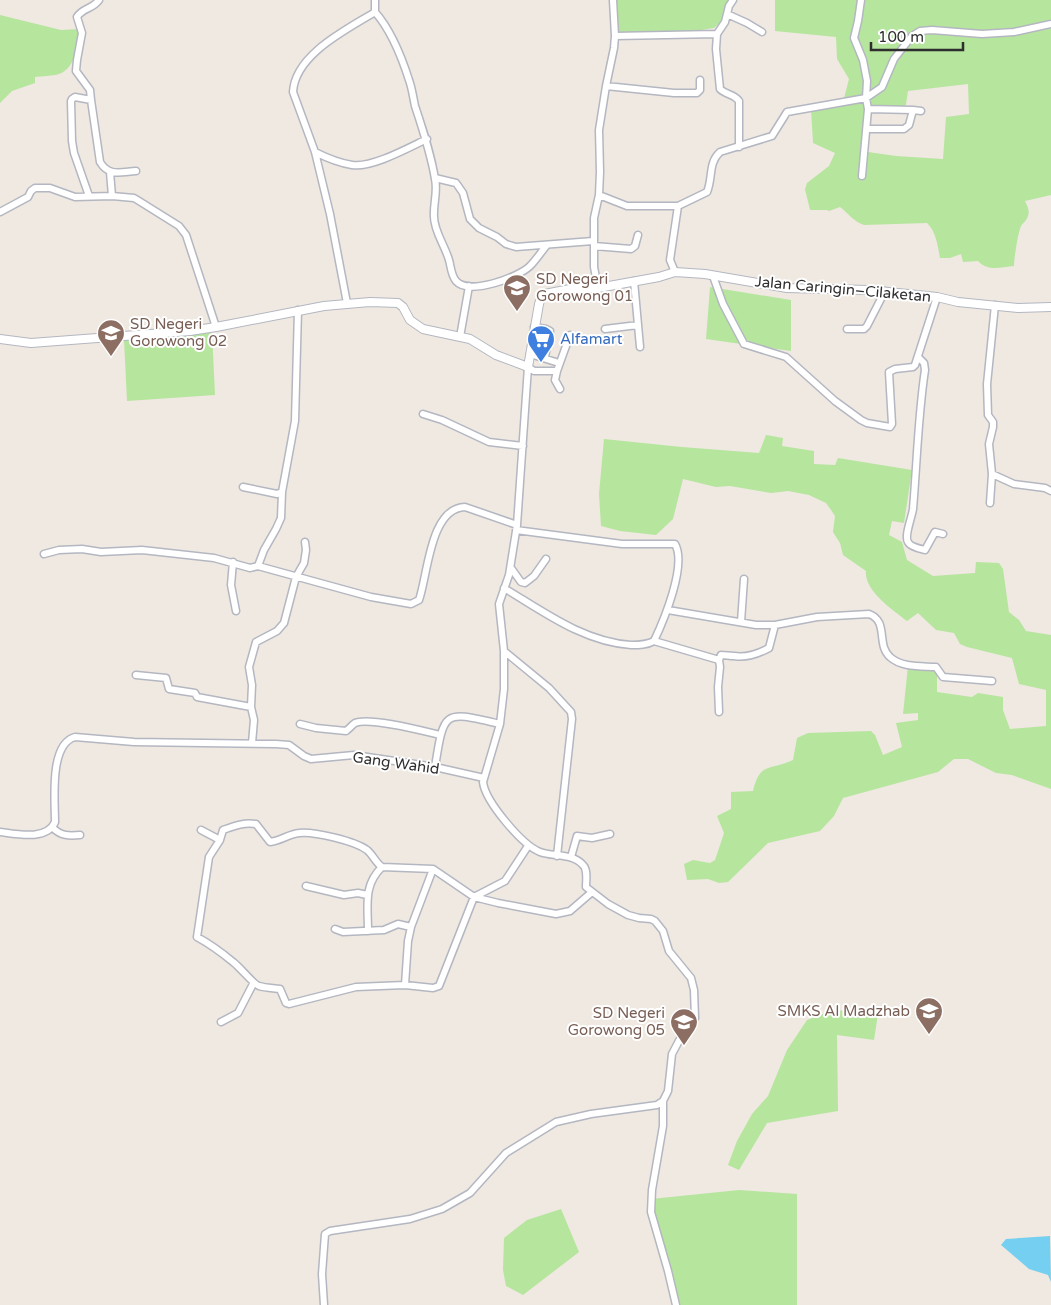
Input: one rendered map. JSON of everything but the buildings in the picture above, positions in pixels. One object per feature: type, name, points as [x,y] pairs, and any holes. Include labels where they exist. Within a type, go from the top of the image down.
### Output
[{"type":"street","points":[[98,0],[95,6],[82,10],[76,17],[82,33],[76,60],[76,71],[90,90],[100,162],[104,169],[110,172],[136,171]]},
{"type":"street","points":[[375,0],[376,12],[383,21],[404,67],[427,139],[437,191],[435,224],[449,259],[453,276],[460,284],[469,286],[490,285],[512,277],[530,267],[547,245]]},
{"type":"street","points":[[598,288],[594,267],[594,218],[598,195],[599,130],[614,48],[613,0]]},
{"type":"street","points":[[732,0],[725,22],[717,34],[717,57],[720,89],[723,92],[736,96],[739,101],[739,147]]},
{"type":"street","points":[[860,0],[854,38],[867,73],[866,98],[868,109],[862,176]]},
{"type":"street","points":[[347,303],[330,214],[315,152],[293,92],[296,79],[305,63],[315,52],[376,12]]},
{"type":"street","points":[[727,14],[762,32]]},
{"type":"street","points":[[598,195],[627,206],[678,206],[707,192],[714,157],[720,152],[772,136],[786,112],[866,98],[882,88],[894,59],[912,36],[920,31],[932,30],[982,34],[1014,32],[1051,24]]},
{"type":"street","points":[[615,36],[717,34]]},
{"type":"street","points":[[606,86],[674,93],[697,92],[700,90],[700,80]]},
{"type":"street","points":[[89,196],[74,153],[71,101],[75,97],[90,100]]},
{"type":"street","points":[[868,109],[921,111]]},
{"type":"street","points":[[867,129],[904,128],[909,125],[913,110]]},
{"type":"street","points":[[315,152],[332,161],[354,166],[364,165],[388,157],[427,139]]},
{"type":"street","points":[[110,172],[112,196]]},
{"type":"street","points":[[435,178],[456,183],[460,187],[468,214],[478,228],[510,246],[594,244],[631,250],[635,246],[638,236]]},
{"type":"street","points":[[0,212],[28,197],[36,188],[50,188],[75,197],[112,196],[139,200],[179,226],[186,234],[216,327]]},
{"type":"street","points":[[675,272],[670,260],[678,206]]},
{"type":"street","name":"Jalan Caringin–Cilaketan","points":[[528,367],[539,304],[545,294],[575,288],[598,288],[659,277],[675,272],[788,288],[884,291],[995,306],[1018,308],[1051,307]]},
{"type":"street","points":[[713,276],[723,304],[744,344],[786,357],[835,401],[867,423],[892,426],[889,372],[895,368],[913,367],[937,297]]},
{"type":"street","points":[[634,281],[640,347]]},
{"type":"street","points":[[460,337],[469,286]]},
{"type":"street","points":[[847,329],[864,329],[867,326],[884,291]]},
{"type":"street","points":[[0,339],[31,343],[66,341],[216,327],[298,310],[347,303],[398,303],[403,307],[410,320],[423,328],[470,339],[496,355],[534,371],[557,371]]},
{"type":"street","points":[[990,502],[992,474],[989,444],[993,422],[988,415],[987,384],[995,306]]},
{"type":"street","points":[[258,566],[264,550],[281,518],[282,492],[295,421],[298,310]]},
{"type":"street","points":[[605,329],[638,325]]},
{"type":"street","points":[[534,327],[550,331],[546,358]]},
{"type":"street","points":[[560,389],[555,380],[559,363],[570,335]]},
{"type":"street","points":[[530,354],[559,363]]},
{"type":"street","points":[[918,357],[924,363],[925,370],[919,419],[913,512],[908,528],[907,541],[909,544],[925,550],[935,532],[943,534]]},
{"type":"street","points":[[324,1305],[322,1274],[323,1237],[325,1234],[330,1231],[410,1219],[442,1209],[470,1192],[506,1153],[556,1122],[591,1114],[657,1105],[663,1101],[668,1092],[672,1054],[695,1018],[694,990],[691,978],[669,951],[663,931],[655,921],[628,915],[592,892],[586,887],[585,866],[571,857],[556,856],[537,851],[528,846],[506,821],[484,787],[484,778],[500,724],[504,689],[504,651],[499,604],[511,568],[516,528],[528,367]]},
{"type":"street","points":[[423,414],[442,420],[489,442],[523,446]]},
{"type":"street","points":[[992,474],[1014,484],[1045,488],[1051,491]]},
{"type":"street","points":[[243,488],[277,494],[282,492]]},
{"type":"street","points":[[44,554],[60,550],[82,549],[101,552],[142,550],[198,555],[233,562],[250,568],[258,566],[371,597],[414,603],[419,600],[434,538],[440,525],[456,507],[465,507],[516,528],[622,544],[675,544],[678,563],[668,610],[654,641]]},
{"type":"street","points":[[252,743],[254,720],[251,707],[252,684],[249,667],[254,646],[256,642],[277,631],[284,623],[296,577],[303,567],[306,558],[305,542]]},
{"type":"street","points":[[511,568],[521,582],[525,583],[534,576],[546,559]]},
{"type":"street","points":[[233,562],[230,585],[236,611]]},
{"type":"street","points":[[741,622],[744,579]]},
{"type":"street","points":[[504,588],[567,625],[600,640],[614,644],[640,645],[654,641],[719,660]]},
{"type":"street","points":[[668,610],[756,625],[775,625],[817,617],[869,614],[875,616],[880,622],[886,652],[891,658],[908,665],[936,667],[943,677],[992,681]]},
{"type":"street","points":[[719,712],[719,660],[722,655],[735,657],[749,656],[769,648],[775,625]]},
{"type":"street","points":[[504,651],[549,688],[571,712],[572,720],[556,856]]},
{"type":"street","points":[[136,675],[166,678],[169,689],[195,693],[197,697],[251,707]]},
{"type":"street","points":[[435,767],[440,736],[446,720],[451,716],[465,716],[500,724]]},
{"type":"street","points":[[300,724],[316,728],[346,731],[354,723],[366,722],[414,729],[440,736]]},
{"type":"street","name":"Gang Wahid","points":[[53,828],[55,822],[54,776],[63,744],[74,737],[134,742],[289,745],[311,759],[354,755],[435,767],[484,778]]},
{"type":"street","points":[[528,846],[505,880],[474,897],[439,986],[433,988],[405,985],[356,988],[290,1004],[286,1003],[280,989],[254,984],[234,963],[197,937],[209,857],[220,840],[223,830],[239,824],[256,824],[270,842],[297,833],[315,833],[337,838],[364,848],[382,867],[433,869],[474,897],[498,903],[560,914],[576,907],[592,892]]},
{"type":"street","points":[[0,832],[17,835],[40,834],[49,832],[53,828],[58,833],[67,836],[80,835]]},
{"type":"street","points":[[201,830],[220,840]]},
{"type":"street","points":[[571,857],[577,836],[592,838],[610,834]]},
{"type":"street","points":[[368,930],[367,895],[371,881],[382,867]]},
{"type":"street","points":[[405,985],[408,941],[411,927],[433,869]]},
{"type":"street","points":[[306,886],[344,895],[358,893],[367,895]]},
{"type":"street","points":[[335,929],[343,932],[384,930],[398,924],[411,927]]},
{"type":"street","points":[[220,1022],[238,1012],[254,984]]},
{"type":"street","points":[[663,1101],[663,1126],[652,1190],[651,1212],[676,1305]]},
{"type":"green space","points":[[614,0],[733,0],[724,19],[714,28],[688,32],[615,33]]},
{"type":"green space","points":[[775,0],[1051,0],[1051,195],[1025,201],[1029,214],[1020,229],[1014,266],[991,268],[978,261],[963,262],[961,254],[950,258],[940,258],[935,235],[927,223],[864,225],[854,220],[840,207],[829,211],[810,210],[805,189],[807,183],[829,166],[835,153],[813,143],[811,109],[843,102],[849,79],[837,59],[836,37],[775,31]],"holes":[[[968,84],[969,114],[946,117],[943,159],[868,152],[865,158],[870,108],[905,111],[908,91]]]},
{"type":"green space","points":[[0,15],[61,30],[80,29],[73,61],[65,71],[56,75],[35,77],[35,83],[12,91],[0,103]]},
{"type":"green space","points":[[710,287],[791,300],[791,351],[706,339]]},
{"type":"green space","points":[[212,332],[215,395],[127,401],[124,340]]},
{"type":"green space","points":[[766,435],[783,438],[782,446],[814,451],[814,464],[835,465],[838,458],[912,470],[904,523],[892,521],[889,535],[902,542],[907,560],[933,576],[975,573],[976,562],[999,563],[1003,569],[1009,612],[1019,620],[1026,631],[1051,635],[1051,789],[1012,775],[996,773],[968,759],[954,759],[938,772],[843,798],[834,816],[820,831],[768,843],[728,882],[719,883],[708,879],[687,880],[684,864],[693,860],[710,863],[715,860],[724,833],[717,816],[731,809],[731,792],[753,791],[759,775],[763,771],[793,760],[797,738],[808,733],[871,731],[875,735],[883,755],[902,747],[896,723],[918,720],[918,713],[903,714],[908,666],[937,671],[937,692],[972,697],[978,693],[1003,697],[1003,710],[1010,729],[1046,726],[1046,690],[1019,684],[1012,658],[967,647],[960,644],[954,633],[936,630],[918,613],[907,621],[887,606],[874,593],[866,571],[843,555],[840,543],[833,532],[835,516],[831,510],[826,503],[809,495],[788,491],[771,493],[730,486],[716,487],[683,479],[673,519],[656,535],[620,531],[601,526],[599,494],[604,439],[759,453]]},
{"type":"green space","points":[[855,1010],[878,1014],[874,1040],[837,1035],[838,1111],[767,1123],[739,1170],[728,1165],[737,1141],[752,1114],[768,1096],[787,1050],[807,1020],[830,1011]]},
{"type":"green space","points":[[739,1190],[797,1194],[797,1305],[677,1305],[651,1199]]},
{"type":"green space","points":[[561,1209],[579,1252],[523,1295],[506,1286],[503,1270],[504,1238],[527,1220]]},
{"type":"water","points":[[1050,1236],[1051,1282],[1048,1275],[1029,1269],[1001,1245],[1006,1239]]},
{"type":"place","name":"SD Negeri Gorowong 01","points":[[517,312]]},
{"type":"place","name":"SD Negeri Gorowong 02","points":[[111,357]]},
{"type":"place","name":"Alfamart","points":[[541,363]]},
{"type":"place","name":"SMKS Al Madzhab","points":[[929,1035]]},
{"type":"place","name":"SD Negeri Gorowong 05","points":[[684,1046]]}]
